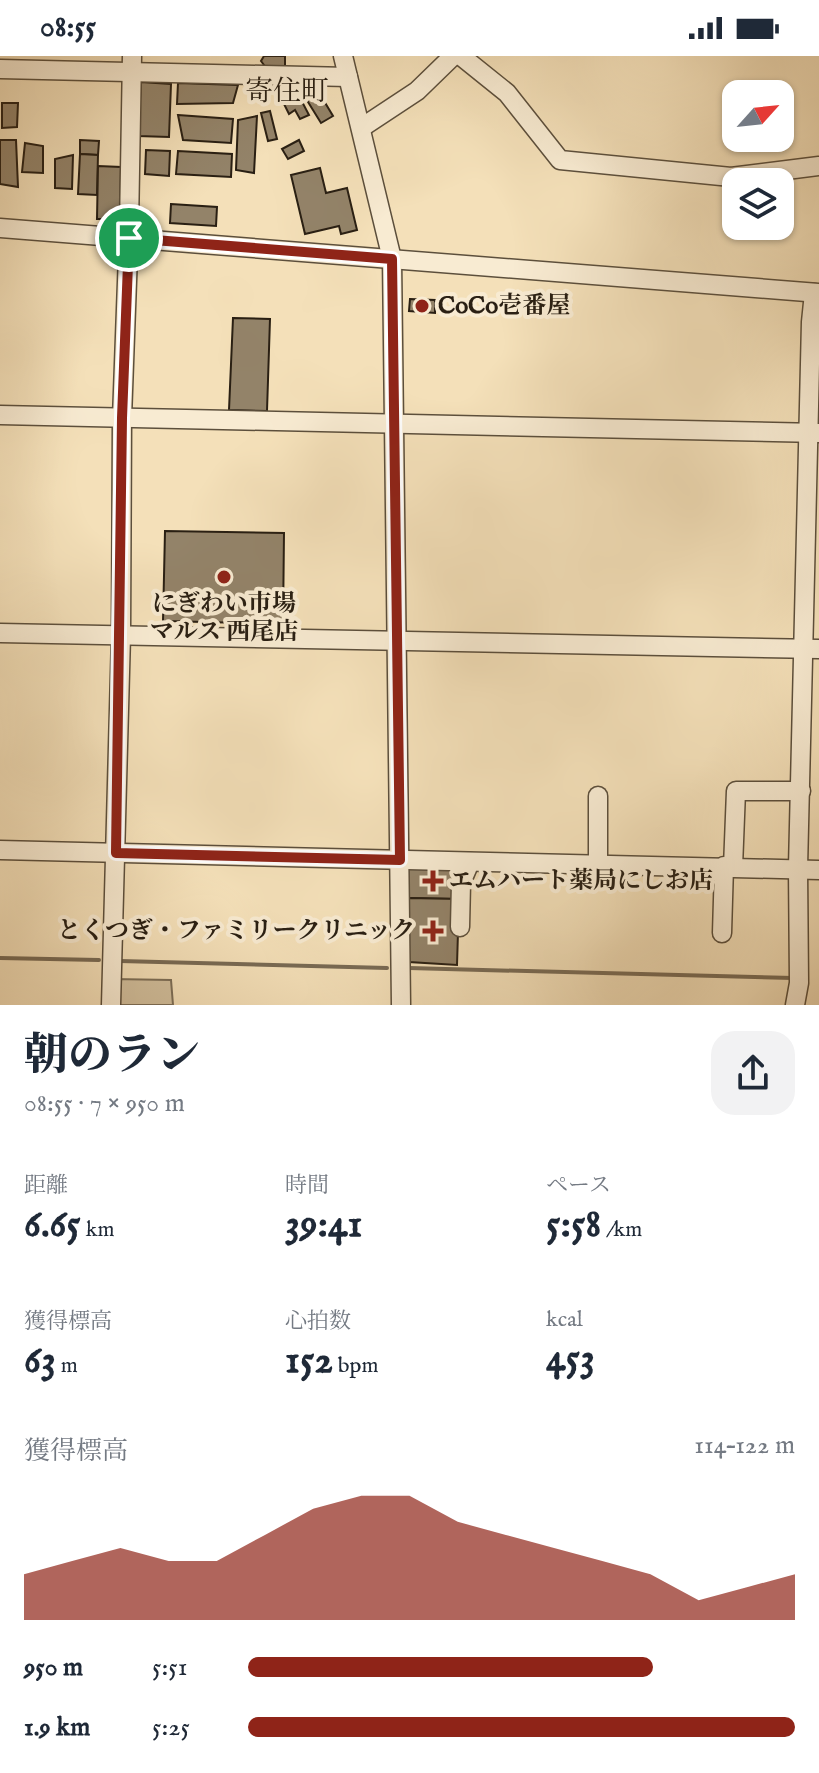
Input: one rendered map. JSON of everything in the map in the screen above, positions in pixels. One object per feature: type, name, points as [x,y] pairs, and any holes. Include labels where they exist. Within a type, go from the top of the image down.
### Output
[{"type":"street","points":[[343,56],[392,259],[401,1005]]},
{"type":"street","points":[[361,128],[417,91],[453,56]]},
{"type":"street","points":[[461,56],[507,93],[560,160],[731,177],[819,166]]},
{"type":"street","points":[[0,69],[131,64],[348,77]]},
{"type":"street","points":[[111,1005],[131,64]]},
{"type":"street","points":[[0,228],[816,293],[812,649],[801,791],[799,983],[795,1005]]},
{"type":"street","points":[[0,415],[814,433]]},
{"type":"street","points":[[0,633],[812,649]]},
{"type":"street","points":[[722,933],[736,791],[801,791]]},
{"type":"street","points":[[598,796],[598,864]]},
{"type":"street","points":[[0,850],[819,870]]},
{"type":"street","points":[[460,927],[461,883],[470,862]]},
{"type":"shaded area","points":[[113,979],[171,980],[173,1005],[113,1005]]},
{"type":"building","points":[[264,56],[285,56],[285,66],[267,69],[261,61]]},
{"type":"building","points":[[312,81],[333,116],[321,123],[300,89]]},
{"type":"building","points":[[141,82],[171,84],[169,137],[138,136]]},
{"type":"building","points":[[178,83],[238,85],[233,103],[177,104]]},
{"type":"building","points":[[298,94],[309,115],[300,119],[295,110],[289,114],[283,102]]},
{"type":"building","points":[[2,103],[18,103],[17,127],[2,128]]},
{"type":"building","points":[[270,111],[277,139],[268,141],[261,113]]},
{"type":"building","points":[[178,115],[233,119],[231,143],[183,140]]},
{"type":"building","points":[[257,116],[254,173],[236,170],[238,120]]},
{"type":"building","points":[[0,140],[16,140],[18,187],[0,184]]},
{"type":"building","points":[[80,140],[99,141],[98,155],[80,154]]},
{"type":"building","points":[[299,140],[304,151],[288,159],[282,149]]},
{"type":"building","points":[[25,143],[43,146],[43,173],[22,172]]},
{"type":"building","points":[[146,150],[170,151],[169,176],[145,174]]},
{"type":"building","points":[[178,151],[232,154],[231,177],[176,174]]},
{"type":"building","points":[[80,154],[98,155],[97,195],[78,194]]},
{"type":"building","points":[[73,155],[72,189],[55,188],[55,159]]},
{"type":"building","points":[[98,166],[121,167],[120,219],[97,219]]},
{"type":"building","points":[[320,168],[326,193],[347,188],[357,230],[341,234],[339,226],[305,234],[291,175]]},
{"type":"building","points":[[171,204],[217,207],[216,226],[170,223]]},
{"type":"building","name":"CoCo壱番屋","points":[[410,299],[435,300],[435,313],[409,311]]},
{"type":"building","points":[[233,318],[270,319],[267,411],[229,410]]},
{"type":"building","name":"にぎわい市場 マルス 西尾店","points":[[165,531],[284,533],[283,624],[163,621]]},
{"type":"building","name":"エムハート薬局にしお店","points":[[459,862],[459,899],[408,898],[407,864]]},
{"type":"building","name":"とくつぎ・ファミリークリニック","points":[[408,898],[459,899],[457,965],[409,962]]},
{"type":"waterway","points":[[0,958],[99,960]]},
{"type":"waterway","points":[[120,961],[387,968]]},
{"type":"waterway","points":[[409,968],[793,978]]},
{"type":"place","name":"CoCo壱番屋","points":[[422,306]]},
{"type":"place","name":"にぎわい市場 マルス 西尾店","points":[[224,577]]},
{"type":"place","name":"エムハート薬局にしお店","points":[[433,881]]},
{"type":"place","name":"とくつぎ・ファミリークリニック","points":[[433,931]]},
{"type":"district","name":"寄住町","points":[[287,92]]},
{"type":"route","points":[[129,238],[392,259],[400,860],[116,853],[122,418],[129,238]]}]
